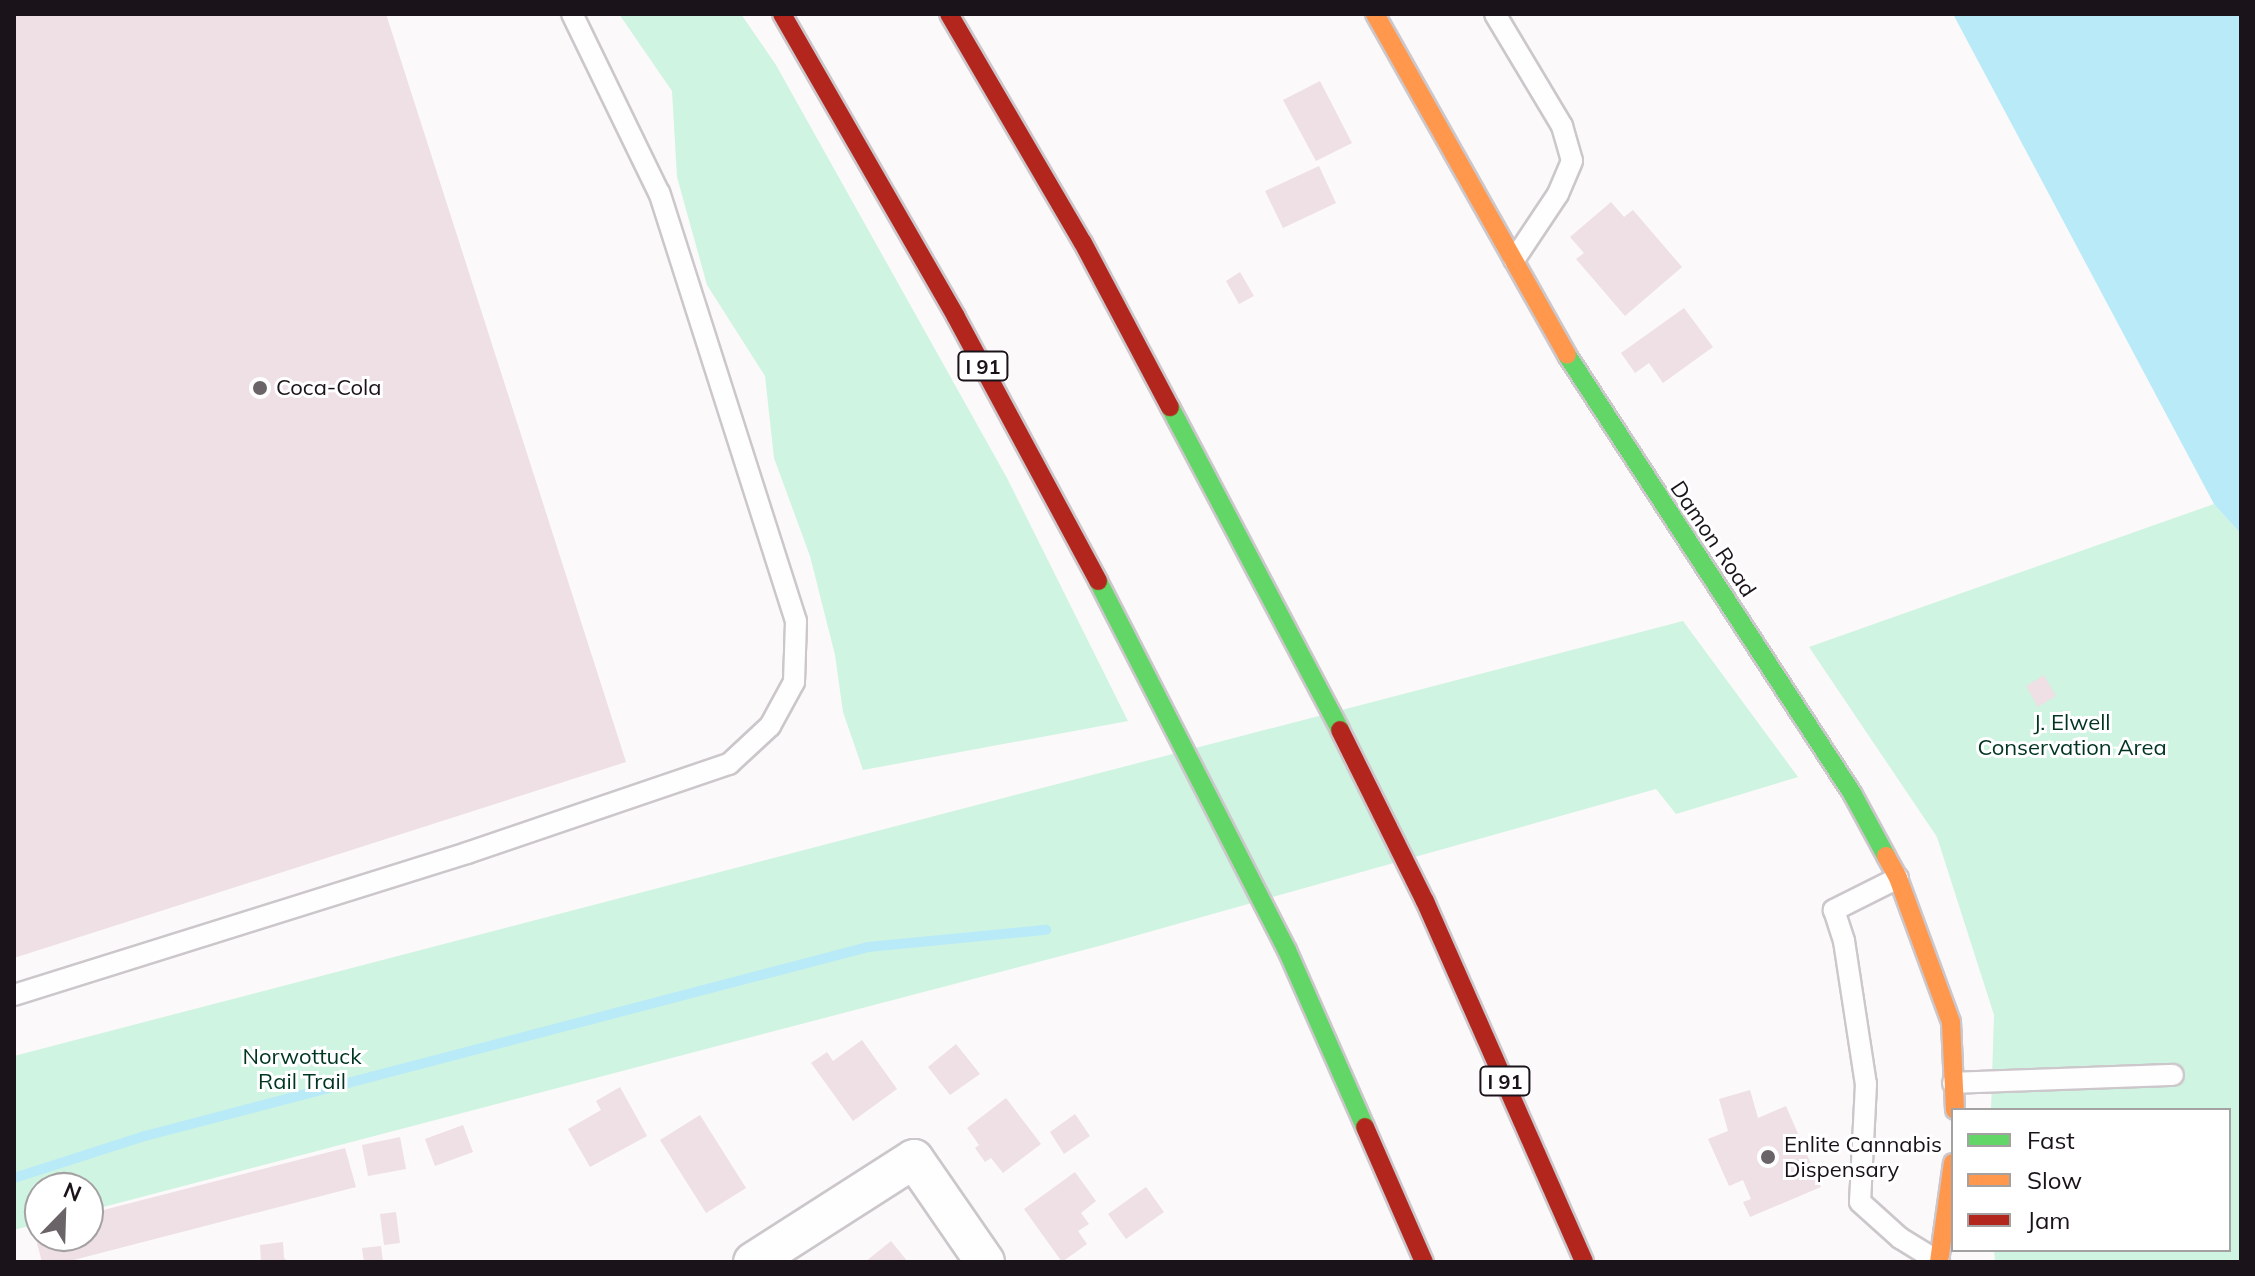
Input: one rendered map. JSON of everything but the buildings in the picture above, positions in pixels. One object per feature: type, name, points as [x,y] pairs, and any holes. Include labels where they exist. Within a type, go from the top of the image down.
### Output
[{"type":"main road","name":"I 91","points":[[782,14],[956,317],[1174,724],[1287,950],[1424,1262]]},
{"type":"main road","name":"I 91","points":[[949,14],[1113,298],[1317,685],[1425,901],[1584,1262]]},
{"type":"main road","name":"Damon Road","points":[[1375,14],[1512,263],[1615,437],[1852,793],[1898,878],[1951,1022],[1955,1108]]},
{"type":"main road","points":[[1939,1262],[1951,1177]]},
{"type":"street","points":[[753,1262],[914,1159],[985,1262]]},
{"type":"lane","points":[[14,995],[467,853],[729,764],[770,726],[794,682],[796,621],[659,193],[572,14]]},
{"type":"lane","points":[[1495,14],[1562,126],[1572,161],[1558,194],[1512,263]]},
{"type":"lane","points":[[1898,878],[1834,910],[1847,954],[1866,1084],[1860,1202],[1900,1238],[1939,1262]]},
{"type":"lane","points":[[1953,1083],[2173,1075]]},
{"type":"green space","points":[[619,14],[741,14],[776,65],[1007,478],[1128,721],[863,770],[843,712],[835,655],[810,556],[774,458],[765,376],[707,285],[677,177],[672,91]]},
{"type":"green space","name":"J. Elwell Conservation Area","points":[[2214,504],[2241,534],[2241,1262],[1995,1262],[1994,1252],[2231,1252],[2231,1108],[1991,1108],[1994,1015],[1937,837],[1809,647]]},
{"type":"green space","name":"Norwottuck Rail Trail","points":[[1683,621],[1798,777],[1676,814],[1656,789],[1099,946],[104,1207],[104,1172],[24,1172],[24,1227],[14,1230],[14,1056]]},
{"type":"water","points":[[1953,14],[2241,14],[2241,534],[2214,504]]},
{"type":"waterway","points":[[14,1178],[145,1136],[868,947],[1046,930]]},
{"type":"traffic: fast","points":[[1567,355],[1852,793],[1886,856]]},
{"type":"traffic: fast","points":[[1170,407],[1340,730]]},
{"type":"traffic: fast","points":[[1098,581],[1287,950],[1365,1127]]},
{"type":"traffic: slow","points":[[1375,14],[1567,355]]},
{"type":"traffic: slow","points":[[1886,856],[1898,878],[1951,1022],[1955,1108]]},
{"type":"traffic: slow","points":[[1939,1262],[1951,1177]]},
{"type":"traffic: jam","points":[[782,14],[956,317],[1098,581]]},
{"type":"traffic: jam","points":[[949,14],[1083,243],[1170,407]]},
{"type":"traffic: jam","points":[[1340,730],[1425,901],[1584,1262]]},
{"type":"traffic: jam","points":[[1365,1127],[1424,1262]]},
{"type":"place","name":"Coca-Cola","points":[[260,388]]},
{"type":"place","name":"Enlite Cannabis Dispensary","points":[[1768,1157]]}]
